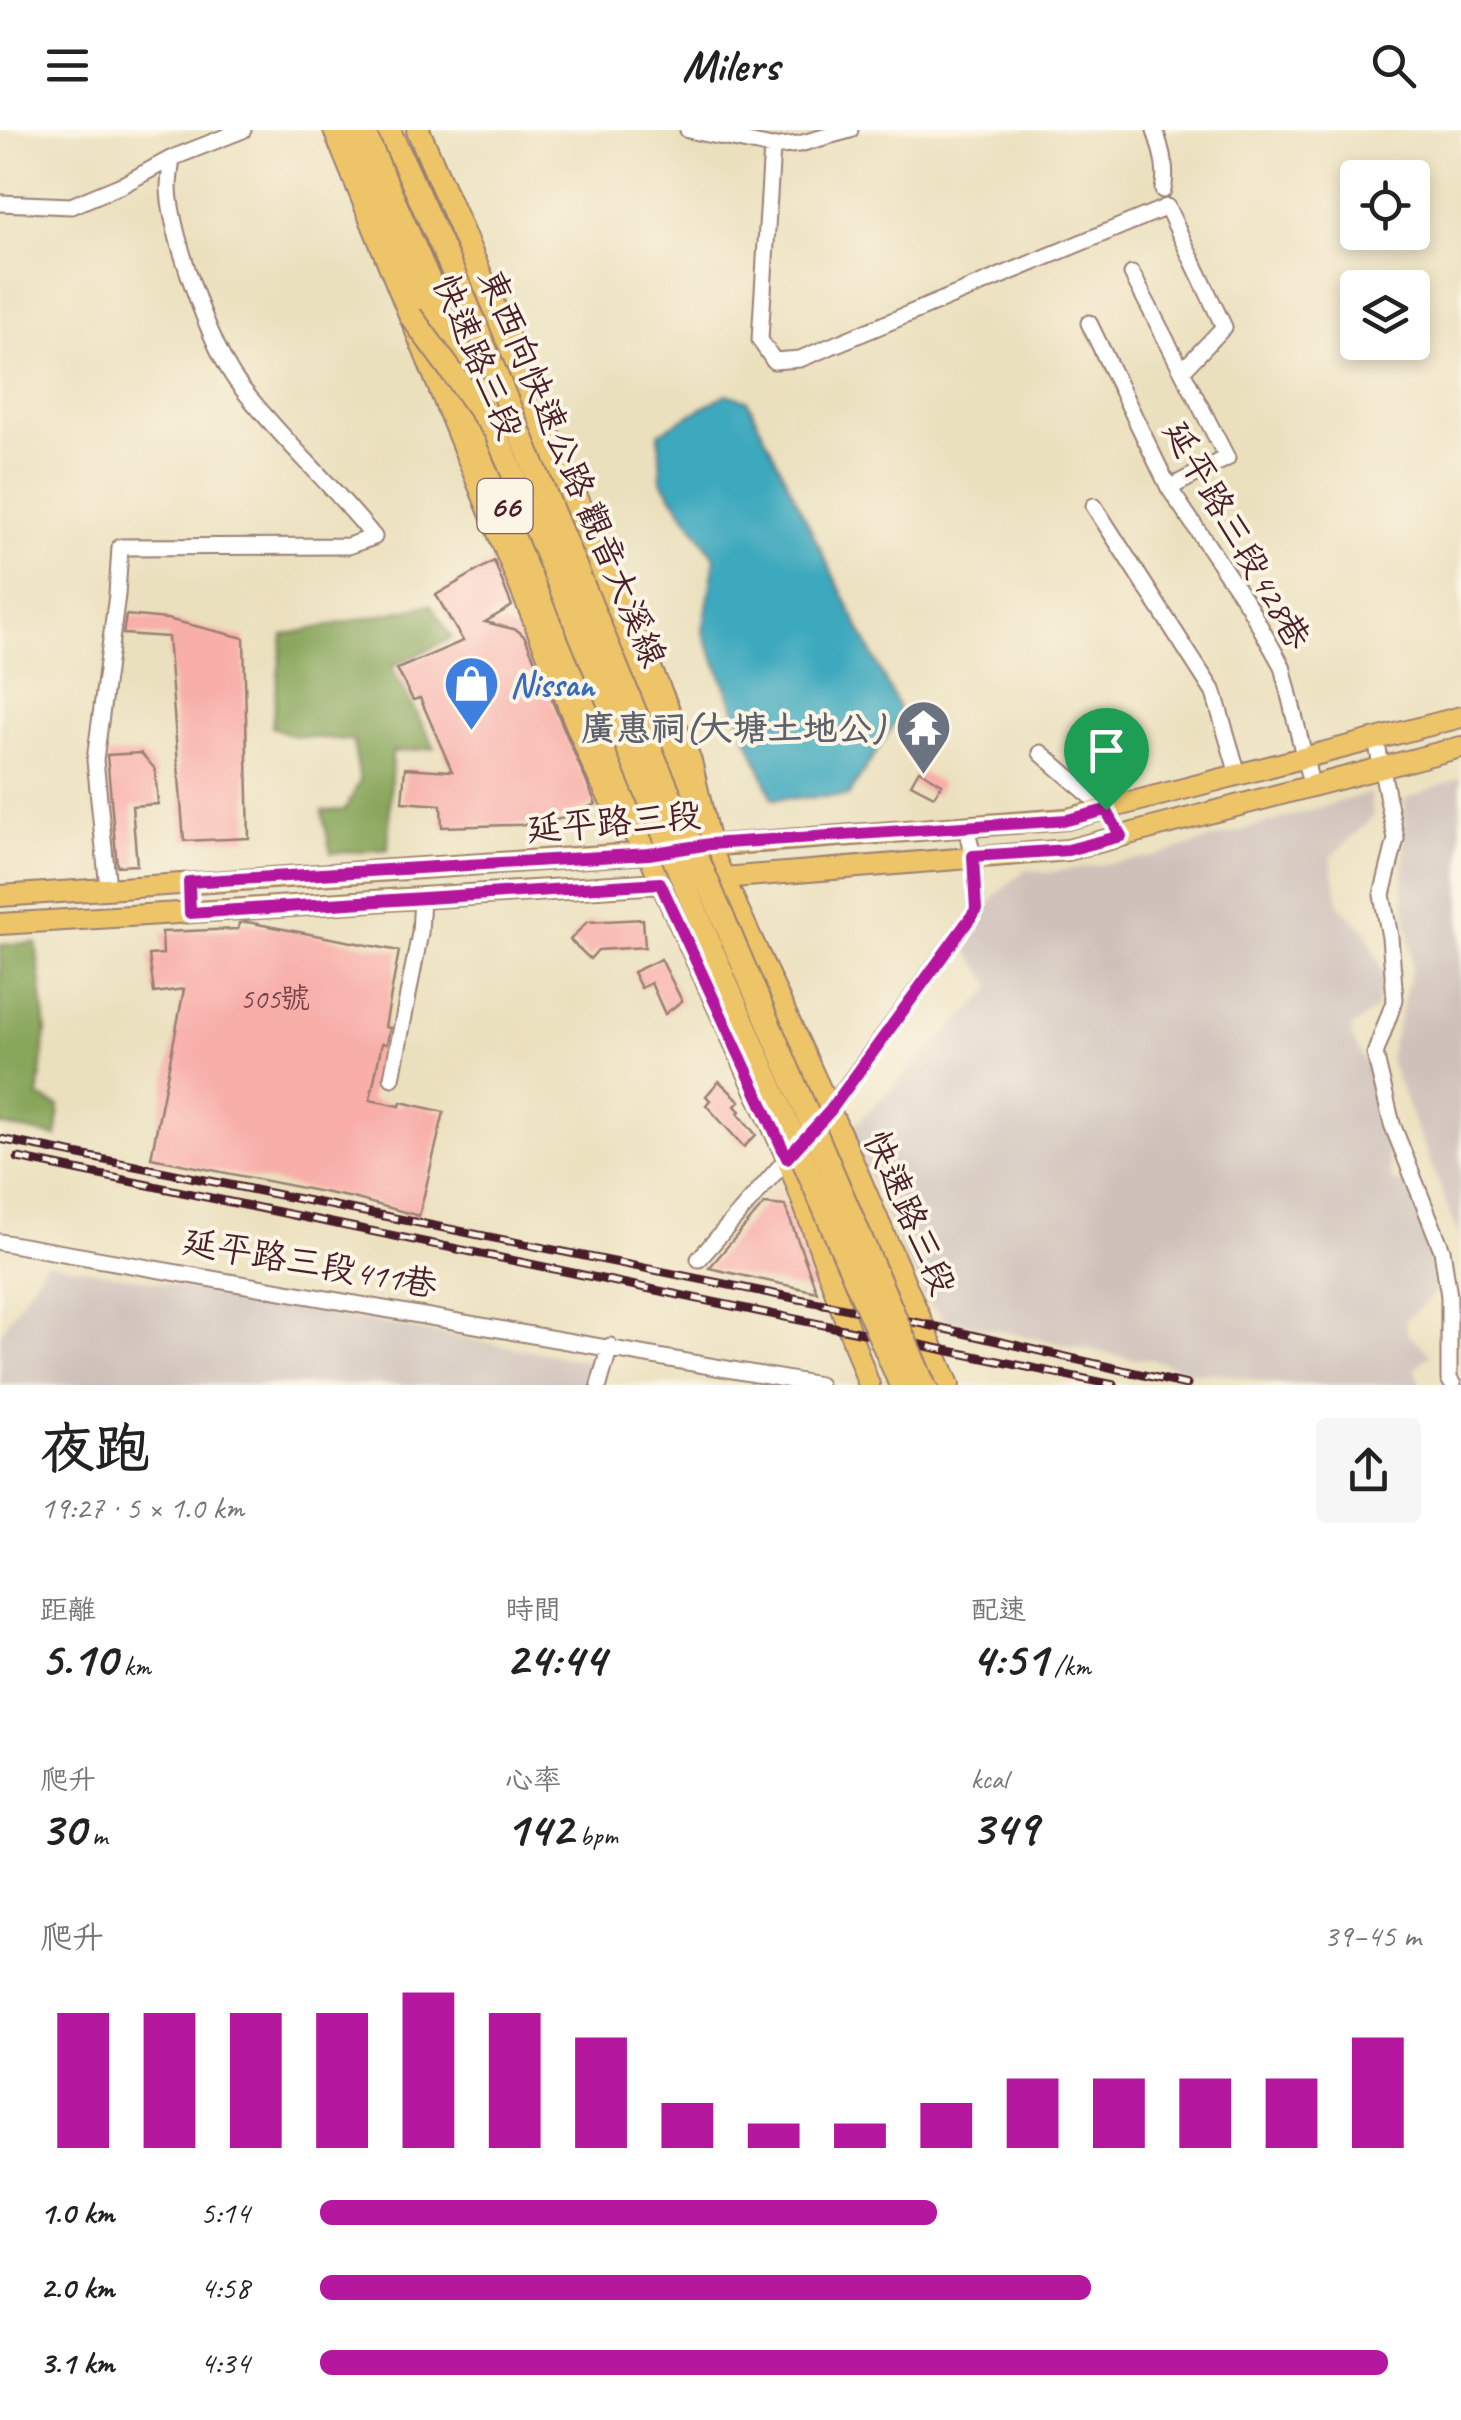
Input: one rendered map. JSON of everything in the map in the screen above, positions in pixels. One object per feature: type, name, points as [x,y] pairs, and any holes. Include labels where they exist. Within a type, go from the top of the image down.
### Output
[{"type":"highway","points":[[335,130],[570,709],[610,798],[649,854]]},
{"type":"highway","name":"東西向快速公路 觀音大溪線","points":[[364,130],[901,1385]]},
{"type":"highway","name":"東西向快速公路 觀音大溪線","points":[[390,130],[924,1385]]},
{"type":"highway","points":[[406,130],[460,287]]},
{"type":"highway","points":[[418,130],[653,670],[690,761],[710,844]]},
{"type":"highway","points":[[411,316],[495,431]]},
{"type":"main road","name":"快速路三段","points":[[348,130],[660,883],[787,1158],[869,1385]]},
{"type":"main road","name":"快速路三段","points":[[406,130],[723,876],[949,1385]]},
{"type":"main road","name":"延平路三段","points":[[0,896],[649,854],[710,844],[1067,820],[1461,716]]},
{"type":"main road","name":"延平路三段","points":[[0,924],[660,883],[1068,850],[1461,747]]},
{"type":"main road","points":[[422,870],[422,898]]},
{"type":"main road","points":[[189,882],[190,913]]},
{"type":"street","points":[[0,203],[72,206],[172,158],[243,130]]},
{"type":"street","points":[[688,130],[772,148],[850,130]]},
{"type":"street","points":[[1155,130],[1163,156],[1165,198],[1224,327],[1183,370]]},
{"type":"street","points":[[772,148],[760,340],[774,361],[800,359],[1165,198]]},
{"type":"street","points":[[108,888],[95,760],[118,595],[120,547],[348,546],[374,537],[235,380],[205,320],[188,272],[169,191],[172,158]]},
{"type":"street","points":[[1132,274],[1227,458],[1168,488]]},
{"type":"street","name":"延平路三段428巷","points":[[1089,323],[1168,488],[1248,605],[1282,666],[1310,784]]},
{"type":"street","points":[[1094,506],[1214,693],[1238,774]]},
{"type":"street","points":[[1376,740],[1396,840],[1382,895],[1395,999],[1376,1054],[1392,1124],[1442,1250],[1449,1296],[1449,1379],[1453,1385]]},
{"type":"street","points":[[1041,753],[1106,810],[1121,836]]},
{"type":"street","points":[[700,1259],[830,1111],[976,910],[973,856],[966,827]]},
{"type":"street","points":[[392,1078],[420,934],[422,898]]},
{"type":"street","points":[[729,1032],[786,1015]]},
{"type":"street","name":"延平路三段411巷","points":[[0,1242],[820,1385]]},
{"type":"street","points":[[599,1385],[610,1346]]},
{"type":"shaded area","points":[[1461,777],[1461,1240],[1389,1058],[1412,967],[1403,886],[1405,799]]},
{"type":"shaded area","points":[[1370,793],[1373,817],[1330,858],[1340,906],[1366,931],[1384,977],[1376,1009],[1352,1027],[1352,1038],[1373,1076],[1392,1181],[1405,1185],[1413,1195],[1442,1288],[1405,1320],[1408,1334],[1430,1354],[1415,1368],[1420,1385],[1278,1385],[1219,1373],[1197,1373],[1150,1359],[1133,1359],[941,1318],[941,1313],[924,1301],[920,1281],[847,1133],[993,987],[966,949],[995,896],[1026,869],[1045,873],[1152,857]]},
{"type":"shaded area","points":[[776,1186],[782,1191],[824,1296],[704,1270]]},
{"type":"shaded area","points":[[46,1262],[591,1362],[585,1385],[0,1385],[0,1333]]},
{"type":"green space","points":[[431,605],[452,638],[391,667],[435,748],[392,752],[388,849],[331,853],[322,811],[345,810],[360,781],[353,740],[294,736],[272,727],[283,635]]},
{"type":"green space","points":[[36,943],[46,1031],[38,1097],[59,1106],[57,1137],[0,1125],[0,945]]},
{"type":"water","points":[[726,394],[747,400],[901,713],[848,796],[773,799],[703,632],[715,558],[661,480],[659,433]]},
{"type":"building","points":[[494,561],[512,606],[485,622],[517,630],[525,637],[596,804],[547,824],[442,827],[441,805],[402,802],[405,768],[452,771],[420,698],[413,700],[397,669],[463,641],[436,595]]},
{"type":"building","points":[[126,615],[167,619],[244,638],[249,838],[184,841],[168,637],[123,634]]},
{"type":"building","points":[[141,753],[155,769],[158,804],[132,806],[137,865],[117,866],[107,755]]},
{"type":"building","name":"廣惠祠(大塘土地公)","points":[[919,770],[942,784],[934,796],[911,784]]},
{"type":"building","points":[[643,919],[645,947],[598,950],[590,959],[570,940],[587,922]]},
{"type":"building","points":[[239,923],[399,951],[385,1027],[390,1028],[387,1044],[382,1043],[370,1100],[444,1112],[419,1216],[353,1198],[151,1158],[184,989],[154,993],[149,955],[163,954],[162,932],[238,929]]},
{"type":"building","points":[[661,959],[682,1001],[665,1014],[651,983],[641,988],[633,972]]},
{"type":"building","points":[[719,1081],[740,1101],[735,1106],[738,1113],[756,1135],[744,1147],[706,1105],[710,1100],[706,1096]]},
{"type":"building","points":[[764,1204],[785,1206],[817,1292],[709,1268]]},
{"type":"railway","points":[[0,1139],[924,1324],[1187,1385]]},
{"type":"railway","points":[[18,1158],[1114,1385]]},
{"type":"place","name":"Nissan","points":[[471,733]]},
{"type":"place","name":"廣惠祠(大塘土地公)","points":[[923,777]]},
{"type":"route","points":[[1106,810],[1121,836],[1068,850],[973,856],[976,910],[830,1111],[787,1158],[660,883],[190,913],[189,882],[649,854],[710,844],[1067,820],[1106,810]]}]
